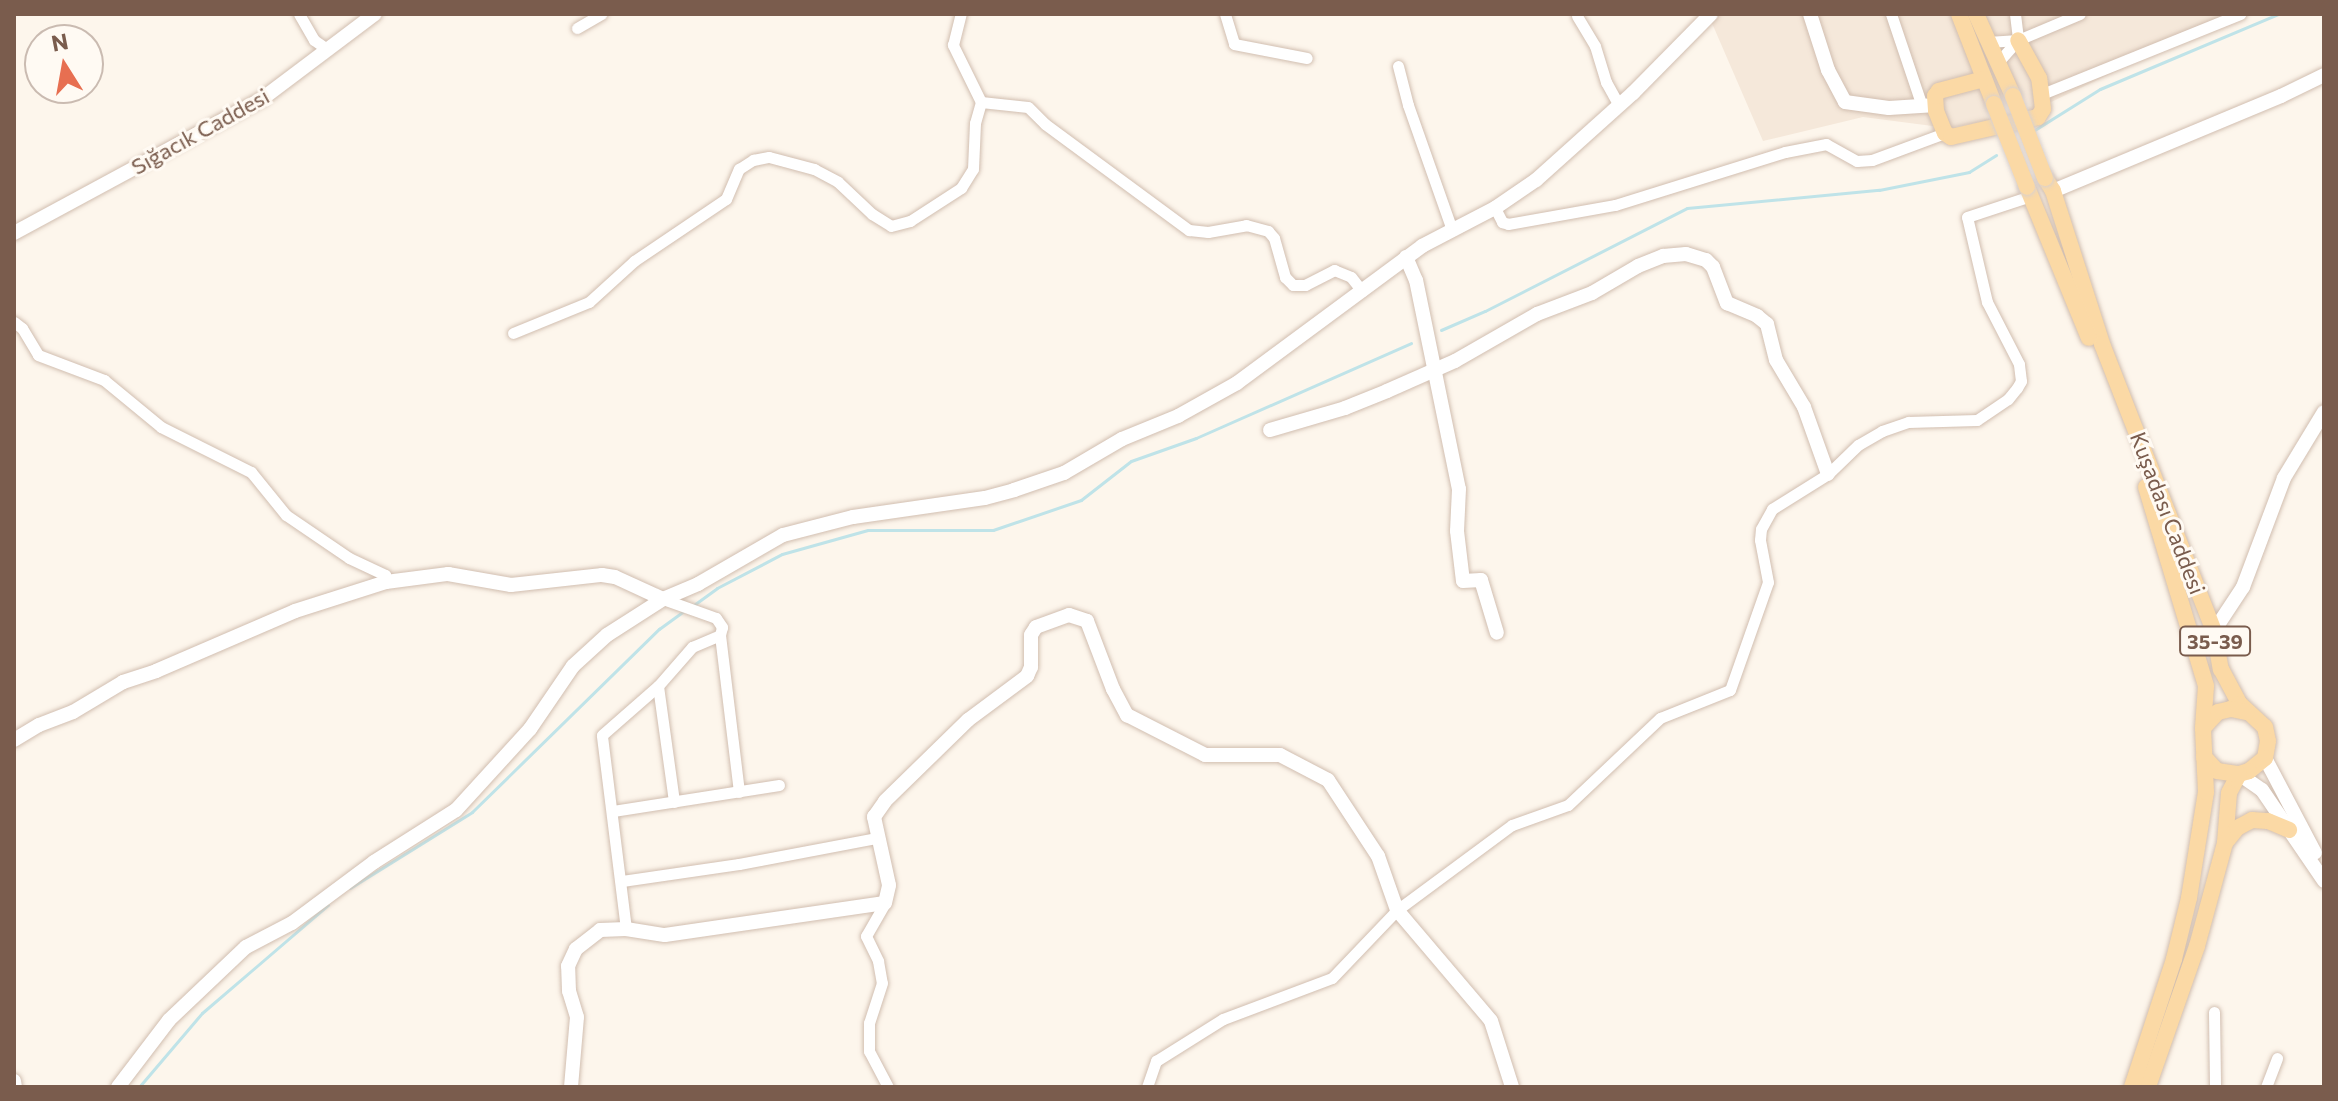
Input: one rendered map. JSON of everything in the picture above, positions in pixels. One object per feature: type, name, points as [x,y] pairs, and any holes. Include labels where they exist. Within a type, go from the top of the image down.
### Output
[{"type":"main road","name":"Kuşadası Caddesi","points":[[1959,14],[2158,519],[2206,686],[2203,728]]},
{"type":"main road","name":"Kuşadası Caddesi","points":[[1976,14],[1999,61],[2049,184],[2102,344],[2214,631],[2221,669],[2247,712],[2265,727],[2268,741],[2265,758]]},
{"type":"main road","points":[[1984,79],[1939,91],[1929,106],[1945,133],[1951,137],[1962,137],[2038,117],[2043,109],[2039,78],[2018,40]]},
{"type":"main road","points":[[2132,1087],[2174,959],[2189,898],[2206,792],[2203,728],[2218,712],[2247,712]]},
{"type":"main road","points":[[2204,757],[2217,771],[2239,774],[2249,771],[2265,758]]},
{"type":"main road","points":[[2148,1087],[2197,946],[2225,843],[2229,793],[2239,774]]},
{"type":"main road","points":[[2225,843],[2237,828],[2252,820],[2268,821],[2289,830]]},
{"type":"street","points":[[299,14],[314,40],[327,49]]},
{"type":"street","name":"Sığacık Caddesi","points":[[14,233],[262,99],[375,14]]},
{"type":"street","points":[[577,28],[601,14]]},
{"type":"street","points":[[513,333],[589,302],[634,261],[726,199],[739,169],[753,160],[769,157],[814,169],[838,182],[885,224],[910,221],[961,188],[969,178],[981,102],[953,45],[961,14]]},
{"type":"street","points":[[1225,14],[1234,44],[1307,58]]},
{"type":"street","points":[[118,1087],[169,1020],[246,947],[292,923],[374,862],[456,810],[530,729],[573,666],[607,635],[663,599],[698,584],[783,535],[853,517],[985,498],[1064,473],[1122,439],[1178,416],[1237,383],[1406,257],[1495,208],[1536,180],[1619,105],[1711,14]]},
{"type":"street","points":[[1810,14],[1828,70],[1845,102],[1889,108],[1929,106],[1891,14]]},
{"type":"street","points":[[1999,61],[2018,40],[2015,14]]},
{"type":"street","points":[[1988,42],[2018,40],[2080,14]]},
{"type":"street","points":[[2042,94],[2240,14]]},
{"type":"street","points":[[1577,16],[1595,46],[1606,82],[1619,105]]},
{"type":"street","points":[[1398,66],[1408,105],[1452,230]]},
{"type":"street","points":[[2049,184],[2281,96],[2324,75]]},
{"type":"street","points":[[981,102],[1028,107],[1045,124],[1189,230],[1208,232],[1246,225],[1268,231],[1274,238],[1285,277],[1293,285],[1305,285],[1334,270],[1351,277],[1362,291]]},
{"type":"street","points":[[1495,208],[1502,222],[1508,224],[1615,205],[1785,152],[1826,144],[1857,161],[1872,160],[1945,133]]},
{"type":"street","points":[[1147,1087],[1156,1061],[1223,1019],[1332,978],[1397,910],[1512,825],[1568,805],[1660,718],[1730,690],[1768,582],[1760,551],[1765,519],[1781,501],[1828,474],[1858,445],[1882,431],[1908,422],[1977,420],[2008,399],[2017,388],[2021,381],[2019,364],[1987,302],[1967,217],[2029,192]]},
{"type":"street","points":[[1270,430],[1345,408],[1435,369],[1549,308],[1592,293],[1663,256],[1697,256],[1713,267],[1727,303],[1767,324],[1776,360],[1804,407],[1828,474]]},
{"type":"street","points":[[1406,257],[1416,280],[1459,489],[1457,531],[1463,581],[1481,580],[1497,633]]},
{"type":"street","points":[[14,322],[22,328],[38,355],[104,380],[161,427],[251,472],[286,515],[349,558],[385,575],[386,582]]},
{"type":"street","points":[[2214,631],[2243,587],[2284,478],[2324,412]]},
{"type":"street","points":[[14,740],[39,725],[80,708],[123,682],[156,671],[295,611],[386,582],[448,574],[511,585],[602,575],[615,577],[716,618],[722,627],[720,635],[739,792]]},
{"type":"street","points":[[888,1087],[869,1051],[869,1023],[882,983],[878,961],[866,936],[885,903],[889,885],[876,838],[874,817],[885,801],[968,720],[1027,676],[1031,667],[1031,635],[1036,627],[1057,618],[1081,617],[1094,636],[1113,689],[1127,715],[1205,755],[1280,755],[1328,780],[1378,856],[1397,910],[1491,1021],[1512,1087]]},
{"type":"street","points":[[626,929],[602,735],[658,686],[692,647],[720,635]]},
{"type":"street","points":[[658,686],[674,802]]},
{"type":"street","points":[[2265,758],[2324,871]]},
{"type":"street","points":[[2239,774],[2262,790],[2324,881]]},
{"type":"street","points":[[613,811],[779,785]]},
{"type":"street","points":[[622,881],[739,864],[876,838]]},
{"type":"street","points":[[571,1087],[577,1017],[569,991],[568,966],[576,949],[600,930],[626,929],[665,935],[885,903]]},
{"type":"street","points":[[2214,1012],[2215,1087]]},
{"type":"street","points":[[2266,1087],[2277,1058]]},
{"type":"shaded area","points":[[1708,14],[2229,14],[2184,39],[2028,113],[1948,128],[1863,117],[1763,141]]},
{"type":"waterway","points":[[2033,131],[2100,89],[2278,14]]},
{"type":"waterway","points":[[1441,330],[1485,311],[1687,208],[1879,190],[1969,172],[1996,155]]},
{"type":"waterway","points":[[691,607],[717,588],[782,554],[868,530],[993,530],[1081,500],[1131,461],[1196,438],[1411,343]]},
{"type":"waterway","points":[[350,888],[472,812],[659,629],[684,611]]},
{"type":"waterway","points":[[139,1087],[202,1013],[328,905]]}]
